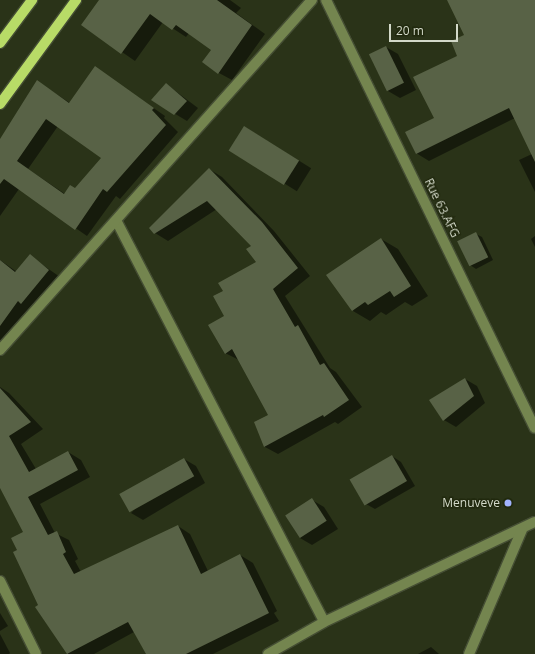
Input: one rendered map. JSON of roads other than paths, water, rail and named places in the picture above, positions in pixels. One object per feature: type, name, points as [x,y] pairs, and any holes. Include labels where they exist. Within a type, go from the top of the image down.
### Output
[{"type":"main road","points":[[0,43],[32,0]]},
{"type":"main road","points":[[0,104],[76,0]]},
{"type":"street","points":[[0,350],[117,222],[312,0]]},
{"type":"street","name":"Rue 63.AFG","points":[[326,0],[535,428]]},
{"type":"street","points":[[117,222],[324,622]]},
{"type":"street","points":[[268,654],[324,622],[522,530],[535,522]]},
{"type":"street","points":[[469,654],[522,530]]},
{"type":"street","points":[[0,581],[36,654]]},
{"type":"place","name":"Menuveve","points":[[508,503]]}]
